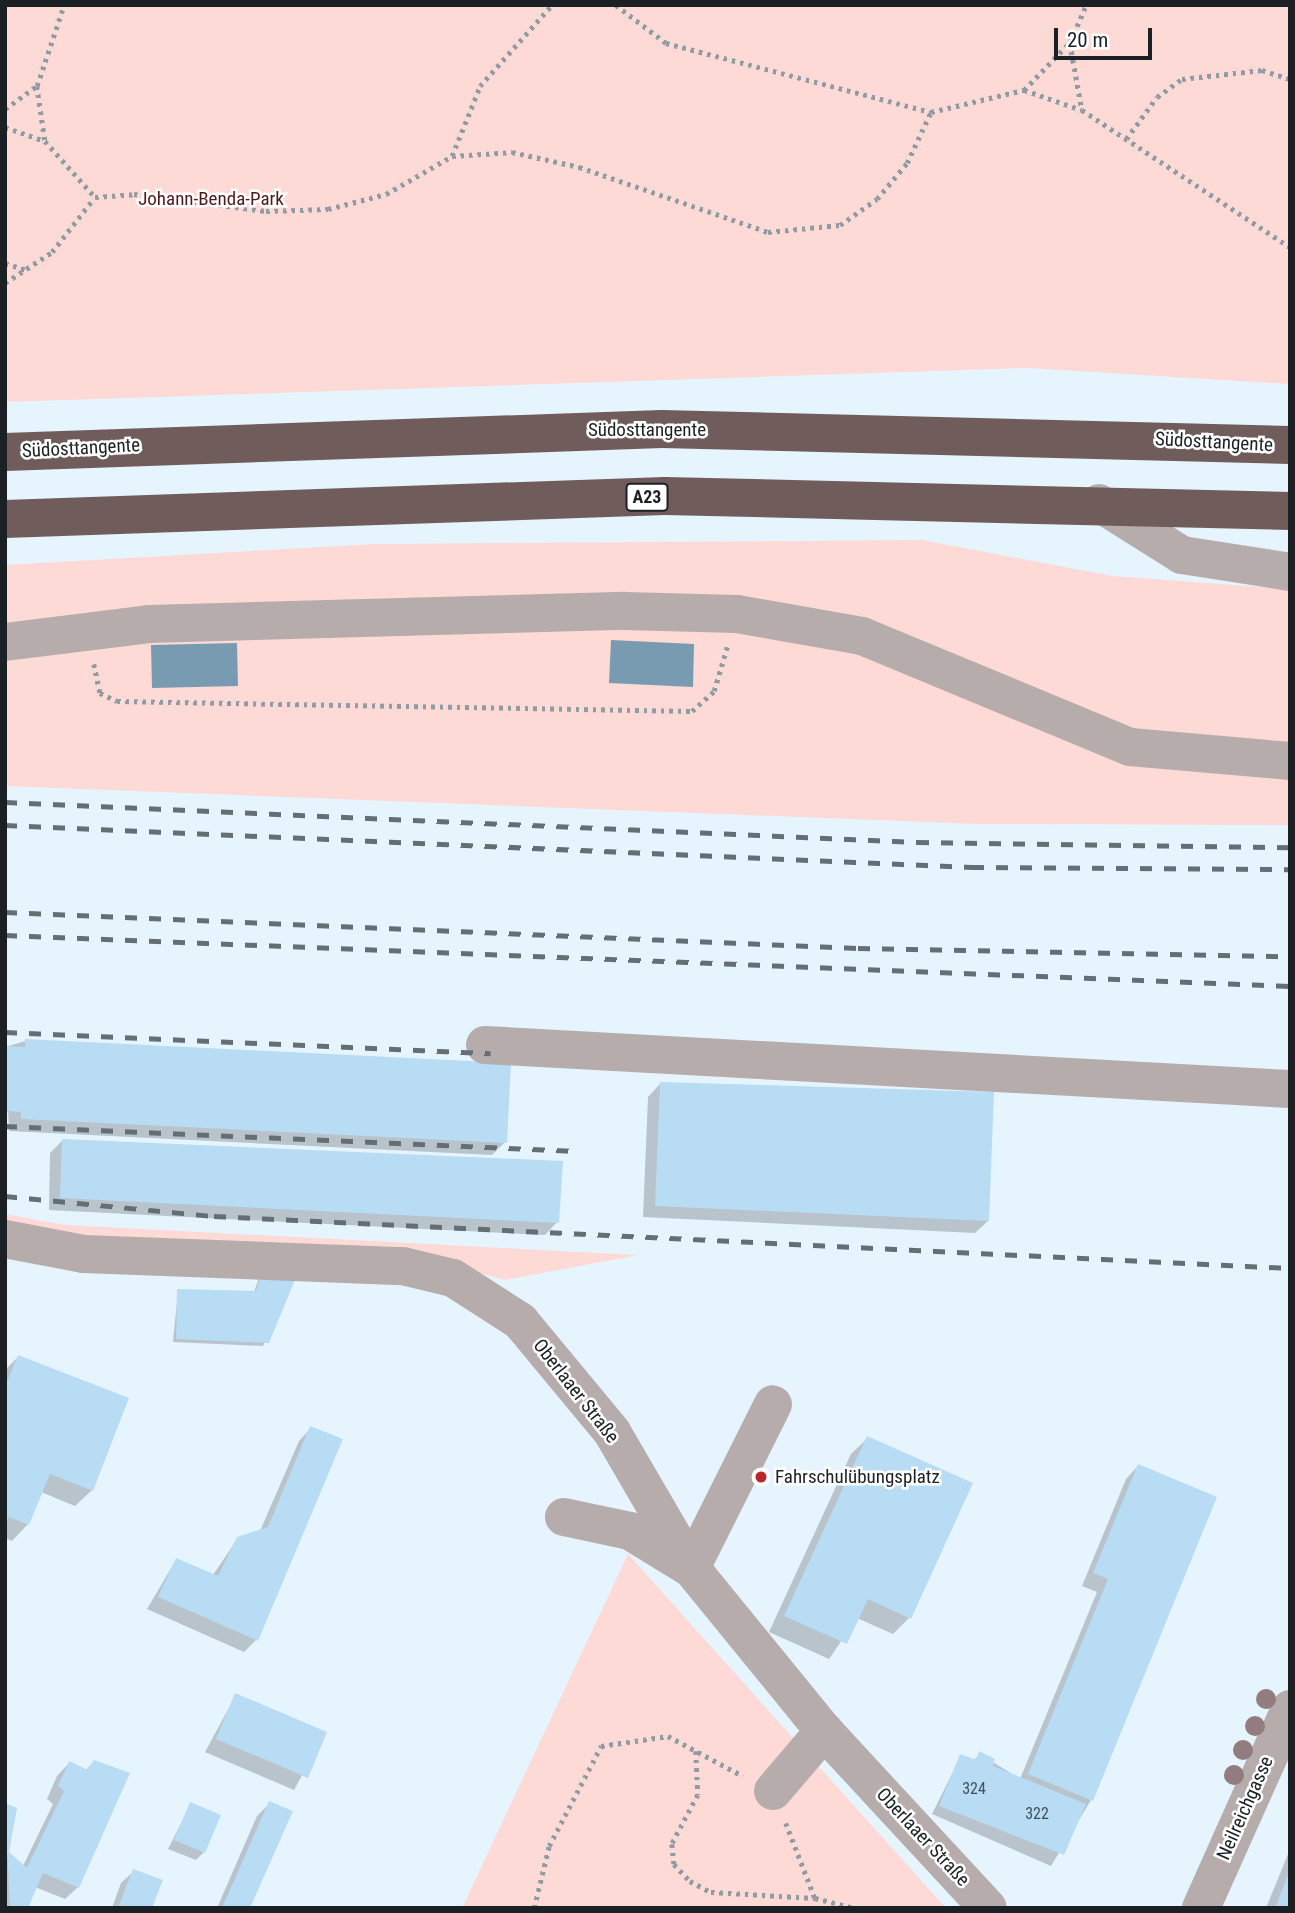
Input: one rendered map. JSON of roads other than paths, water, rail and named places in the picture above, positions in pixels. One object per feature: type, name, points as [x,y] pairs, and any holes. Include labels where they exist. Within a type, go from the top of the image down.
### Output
[{"type":"highway","name":"Südosttangente","points":[[5,452],[662,429],[1290,445]]},
{"type":"highway","name":"A23","points":[[5,519],[448,499],[1099,503],[1290,512]]},
{"type":"street","points":[[1099,503],[1182,555],[1290,572]]},
{"type":"street","points":[[5,642],[87,629],[436,614],[737,614],[862,636],[1130,747],[1290,761]]},
{"type":"street","points":[[1240,758],[1290,750]]},
{"type":"street","points":[[485,1045],[1290,1089]]},
{"type":"street","name":"Oberlaaer Straße","points":[[5,1239],[84,1254],[403,1266],[453,1278],[520,1321],[612,1432],[691,1569],[824,1731],[988,1908]]},
{"type":"street","points":[[564,1517],[630,1531],[691,1569],[774,1404]]},
{"type":"street","name":"Neilreichgasse","points":[[1201,1908],[1290,1709]]},
{"type":"street","points":[[774,1791],[824,1731]]},
{"type":"water","points":[[611,640],[694,644],[693,687],[609,683]]},
{"type":"water","points":[[237,643],[238,686],[152,688],[151,645]]},
{"type":"railway","points":[[5,802],[917,842],[1290,847]]},
{"type":"railway","points":[[5,825],[972,867],[1290,869]]},
{"type":"railway","points":[[5,912],[858,948],[1290,956]]},
{"type":"railway","points":[[5,935],[1290,986]]},
{"type":"railway","points":[[5,1032],[491,1053]]},
{"type":"railway","points":[[5,1126],[577,1151]]},
{"type":"railway","points":[[5,1196],[214,1216],[1290,1268]]},
{"type":"place","name":"Fahrschulübungsplatz","points":[[761,1477]]},
{"type":"park label","name":"Johann-Benda-Park","points":[[211,199]]}]
